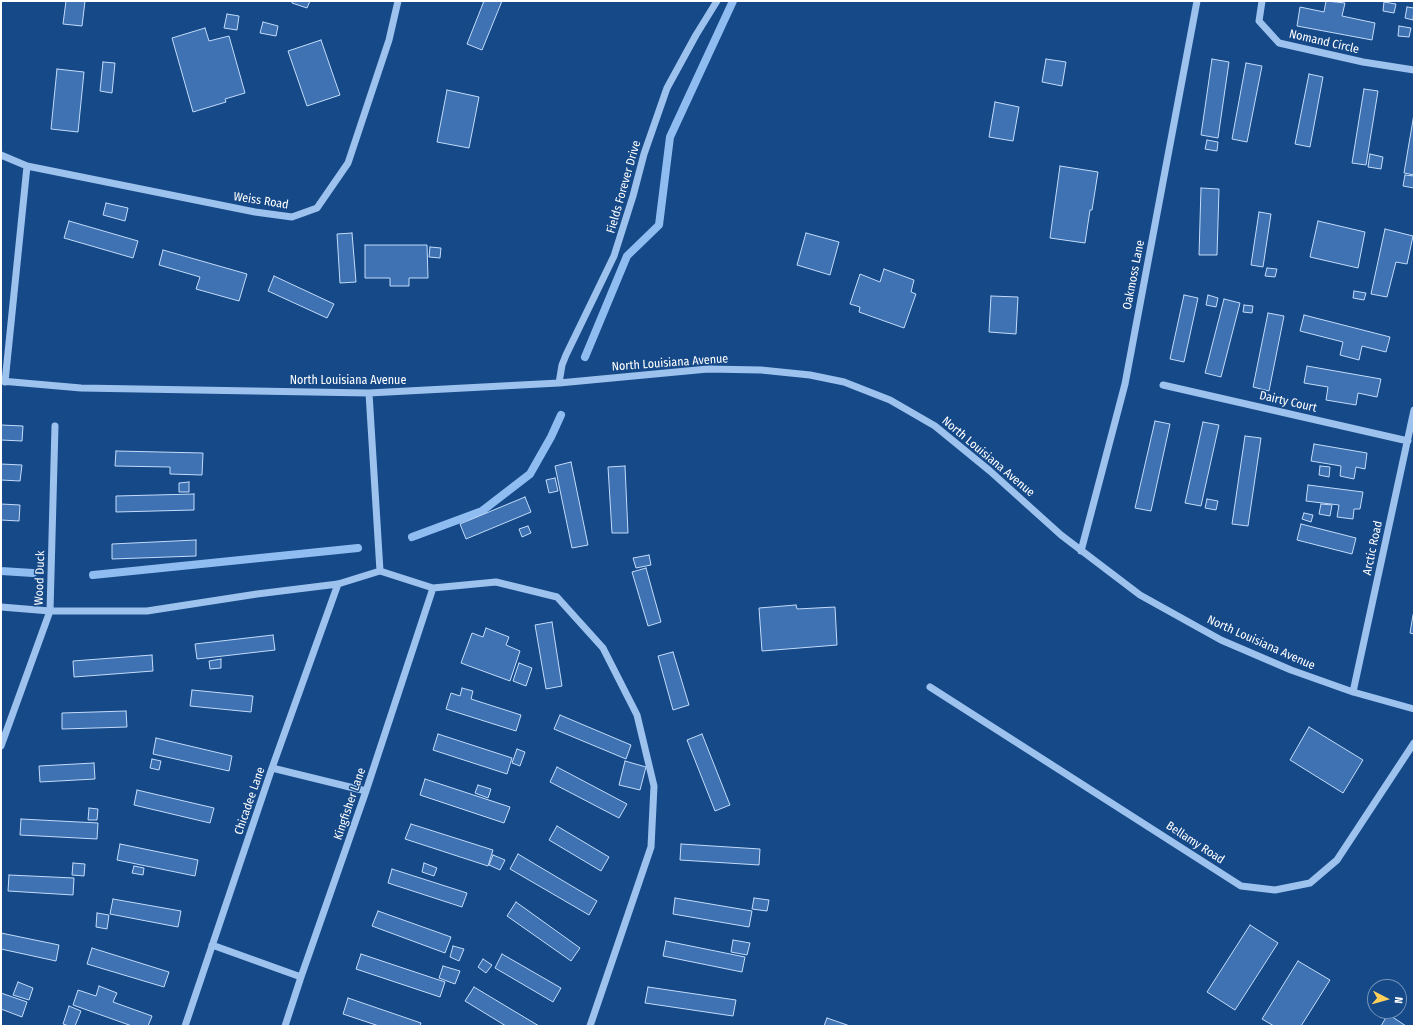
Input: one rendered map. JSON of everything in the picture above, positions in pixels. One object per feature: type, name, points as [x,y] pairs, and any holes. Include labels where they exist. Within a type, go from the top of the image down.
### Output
[{"type":"street","name":"Weiss Road","points":[[1,155],[27,166],[270,214],[292,217],[317,208],[348,163],[388,40],[398,1]]},
{"type":"street","name":"Fields Forever Drive","points":[[559,383],[562,365],[566,355],[614,256],[633,196],[644,154],[667,88],[696,35],[717,1]]},
{"type":"street","name":"Oakmoss Lane","points":[[1081,550],[1125,384],[1197,1]]},
{"type":"street","name":"Nomand Circle","points":[[1262,1],[1259,21],[1279,43],[1363,62],[1414,70]]},
{"type":"street","points":[[3,382],[27,166]]},
{"type":"street","name":"North Louisiana Avenue","points":[[3,382],[81,388],[369,393],[559,383],[708,368],[768,370],[810,375],[844,382],[890,400],[935,426],[990,471],[1061,535],[1140,595],[1221,640],[1291,670],[1353,692],[1414,709]]},
{"type":"street","name":"Dairty Court","points":[[1163,385],[1408,441]]},
{"type":"street","points":[[369,393],[380,571]]},
{"type":"street","name":"Arctic Road","points":[[1353,692],[1414,410]]},
{"type":"street","name":"Wood Duck","points":[[1,746],[50,611],[55,426]]},
{"type":"street","points":[[1,607],[50,611],[147,611],[257,594],[338,584],[380,571],[433,588],[496,582],[557,597],[603,648],[637,715],[654,786],[651,847],[590,1026]]},
{"type":"street","name":"Chicadee Lane","points":[[185,1026],[272,768],[338,584]]},
{"type":"street","name":"Kingfisher Lane","points":[[285,1026],[366,791],[433,588]]},
{"type":"street","name":"Bellamy Road","points":[[930,687],[1241,886],[1275,890],[1310,883],[1337,860],[1414,743]]},
{"type":"street","points":[[272,768],[366,791]]},
{"type":"street","points":[[212,946],[301,978]]},
{"type":"building","points":[[66,1],[85,1],[82,26],[63,24]]},
{"type":"building","points":[[292,1],[310,1],[307,8],[292,3]]},
{"type":"building","points":[[484,1],[502,1],[482,50],[467,44]]},
{"type":"building","points":[[1326,1],[1345,3],[1342,16],[1375,23],[1372,40],[1297,26],[1300,7],[1324,12]]},
{"type":"building","points":[[1384,2],[1396,4],[1394,13],[1383,11]]},
{"type":"building","points":[[1407,7],[1414,8],[1413,20],[1405,18]]},
{"type":"building","points":[[227,14],[239,16],[237,30],[224,28]]},
{"type":"building","points":[[263,22],[278,26],[276,36],[260,33]]},
{"type":"building","points":[[1399,26],[1411,28],[1409,37],[1398,36]]},
{"type":"building","points":[[205,28],[209,41],[229,36],[245,93],[225,99],[226,102],[193,112],[172,38]]},
{"type":"building","points":[[321,40],[340,95],[307,106],[288,51]]},
{"type":"building","points":[[1046,59],[1066,62],[1062,86],[1042,82]]},
{"type":"building","points":[[1212,59],[1229,62],[1218,138],[1201,135]]},
{"type":"building","points":[[103,62],[115,63],[112,93],[100,91]]},
{"type":"building","points":[[1246,63],[1262,66],[1247,142],[1232,139]]},
{"type":"building","points":[[57,69],[84,72],[78,132],[51,129]]},
{"type":"building","points":[[1309,74],[1323,77],[1310,147],[1295,144]]},
{"type":"building","points":[[1364,89],[1378,91],[1366,165],[1352,163]]},
{"type":"building","points":[[447,90],[479,97],[469,148],[437,142]]},
{"type":"building","points":[[995,102],[1019,107],[1013,141],[989,137]]},
{"type":"building","points":[[1414,114],[1414,175],[1404,173]]},
{"type":"building","points":[[1207,140],[1218,142],[1217,151],[1205,149]]},
{"type":"building","points":[[1370,154],[1383,157],[1381,169],[1368,167]]},
{"type":"building","points":[[1060,166],[1098,172],[1085,243],[1050,238]]},
{"type":"building","points":[[1405,175],[1414,176],[1414,188],[1403,186]]},
{"type":"building","points":[[1201,188],[1219,189],[1217,255],[1199,255]]},
{"type":"building","points":[[106,203],[128,208],[125,221],[103,215]]},
{"type":"building","points":[[1259,212],[1271,214],[1263,267],[1251,265]]},
{"type":"building","points":[[69,221],[138,241],[133,258],[64,238]]},
{"type":"building","points":[[1318,221],[1365,232],[1358,268],[1310,257]]},
{"type":"building","points":[[1385,229],[1413,236],[1407,264],[1396,262],[1387,297],[1371,294]]},
{"type":"building","points":[[352,233],[356,282],[340,283],[337,234]]},
{"type":"building","points":[[806,233],[839,242],[830,275],[797,265]]},
{"type":"building","points":[[365,245],[427,245],[428,278],[409,278],[409,286],[390,286],[390,278],[365,278]]},
{"type":"building","points":[[430,247],[441,248],[440,258],[429,257]]},
{"type":"building","points":[[163,250],[247,274],[239,301],[196,289],[200,277],[159,265]]},
{"type":"building","points":[[1267,268],[1277,269],[1275,277],[1265,276]]},
{"type":"building","points":[[884,269],[914,280],[911,292],[916,294],[904,328],[859,312],[860,307],[850,304],[860,274],[880,282]]},
{"type":"building","points":[[274,276],[334,304],[327,318],[268,291]]},
{"type":"building","points":[[1354,291],[1366,293],[1364,300],[1353,298]]},
{"type":"building","points":[[1184,295],[1198,298],[1184,362],[1170,359]]},
{"type":"building","points":[[1208,295],[1218,298],[1216,307],[1206,305]]},
{"type":"building","points":[[991,296],[1018,297],[1016,334],[989,332]]},
{"type":"building","points":[[1224,299],[1240,303],[1221,377],[1205,373]]},
{"type":"building","points":[[1244,305],[1253,306],[1252,313],[1243,312]]},
{"type":"building","points":[[1268,313],[1284,316],[1269,391],[1253,387]]},
{"type":"building","points":[[1304,315],[1390,337],[1386,352],[1362,346],[1359,360],[1340,355],[1343,342],[1300,331]]},
{"type":"building","points":[[1307,366],[1381,379],[1377,397],[1358,393],[1356,405],[1326,400],[1328,387],[1304,383]]},
{"type":"building","points":[[1155,421],[1170,424],[1151,511],[1135,508]]},
{"type":"building","points":[[1203,422],[1219,425],[1201,506],[1185,503]]},
{"type":"building","points":[[1,425],[23,426],[22,441],[1,440]]},
{"type":"building","points":[[1245,436],[1261,438],[1248,526],[1232,524]]},
{"type":"building","points":[[1314,444],[1367,453],[1365,469],[1356,467],[1354,479],[1340,476],[1341,466],[1311,461]]},
{"type":"building","points":[[116,451],[203,453],[202,475],[170,474],[170,467],[115,466]]},
{"type":"building","points":[[571,462],[588,545],[572,548],[555,466]]},
{"type":"building","points":[[1,464],[22,465],[20,481],[1,480]]},
{"type":"building","points":[[625,466],[628,533],[612,533],[608,467]]},
{"type":"building","points":[[1320,466],[1330,467],[1329,477],[1319,475]]},
{"type":"building","points":[[555,478],[558,491],[549,493],[546,480]]},
{"type":"building","points":[[189,482],[189,492],[179,492],[179,483]]},
{"type":"building","points":[[1308,485],[1363,492],[1360,509],[1354,509],[1353,519],[1337,517],[1339,505],[1306,501]]},
{"type":"building","points":[[194,494],[194,510],[116,512],[116,496]]},
{"type":"building","points":[[525,497],[531,512],[466,539],[460,524]]},
{"type":"building","points":[[1207,499],[1218,501],[1216,510],[1205,508]]},
{"type":"building","points":[[1,504],[20,505],[19,521],[1,520]]},
{"type":"building","points":[[1321,504],[1332,505],[1330,516],[1319,514]]},
{"type":"building","points":[[1304,513],[1313,515],[1311,522],[1302,519]]},
{"type":"building","points":[[1301,524],[1356,538],[1352,554],[1297,540]]},
{"type":"building","points":[[528,526],[531,533],[522,537],[519,529]]},
{"type":"building","points":[[196,540],[196,556],[112,559],[112,544]]},
{"type":"building","points":[[649,555],[651,565],[636,568],[633,558]]},
{"type":"building","points":[[646,568],[661,622],[648,626],[632,572]]},
{"type":"building","points":[[796,605],[797,609],[835,607],[837,645],[762,651],[759,608]]},
{"type":"building","points":[[1413,615],[1414,616],[1414,634],[1410,633]]},
{"type":"building","points":[[552,622],[562,686],[546,689],[535,625]]},
{"type":"building","points":[[486,628],[509,637],[506,645],[520,651],[510,681],[461,663],[472,633],[483,637]]},
{"type":"building","points":[[273,635],[275,650],[197,659],[195,644]]},
{"type":"building","points":[[673,652],[689,705],[673,710],[658,656]]},
{"type":"building","points":[[152,655],[153,671],[74,677],[73,661]]},
{"type":"building","points":[[221,659],[221,668],[210,669],[209,661]]},
{"type":"building","points":[[519,663],[532,668],[526,686],[513,681]]},
{"type":"building","points":[[462,688],[473,691],[471,699],[521,715],[516,731],[446,709],[451,693],[460,696]]},
{"type":"building","points":[[192,690],[253,696],[251,712],[190,706]]},
{"type":"building","points":[[126,711],[127,727],[62,729],[62,713]]},
{"type":"building","points":[[560,715],[631,745],[626,759],[554,729]]},
{"type":"building","points":[[1309,727],[1363,760],[1343,793],[1290,760]]},
{"type":"building","points":[[438,734],[512,758],[507,774],[433,750]]},
{"type":"building","points":[[702,734],[730,805],[715,811],[687,740]]},
{"type":"building","points":[[156,738],[232,756],[229,771],[153,754]]},
{"type":"building","points":[[517,749],[525,752],[520,766],[512,763]]},
{"type":"building","points":[[152,759],[161,761],[159,770],[150,768]]},
{"type":"building","points":[[625,761],[646,767],[640,790],[619,785]]},
{"type":"building","points":[[94,763],[95,779],[40,782],[39,766]]},
{"type":"building","points":[[557,767],[627,804],[619,818],[550,782]]},
{"type":"building","points":[[425,779],[510,807],[504,823],[420,795]]},
{"type":"building","points":[[478,785],[491,789],[488,798],[475,793]]},
{"type":"building","points":[[137,790],[214,808],[210,823],[134,805]]},
{"type":"building","points":[[89,808],[98,809],[97,820],[88,820]]},
{"type":"building","points":[[21,819],[98,823],[97,839],[20,835]]},
{"type":"building","points":[[411,824],[493,850],[488,866],[405,839]]},
{"type":"building","points":[[557,826],[609,857],[601,871],[549,840]]},
{"type":"building","points":[[120,844],[198,860],[195,876],[117,860]]},
{"type":"building","points":[[681,844],[760,849],[759,865],[680,860]]},
{"type":"building","points":[[518,854],[597,901],[589,915],[510,869]]},
{"type":"building","points":[[493,855],[505,860],[500,870],[489,865]]},
{"type":"building","points":[[73,863],[85,864],[84,876],[72,875]]},
{"type":"building","points":[[424,863],[437,868],[434,876],[422,872]]},
{"type":"building","points":[[134,866],[144,868],[143,875],[132,873]]},
{"type":"building","points":[[392,869],[467,893],[462,907],[388,883]]},
{"type":"building","points":[[9,875],[74,878],[73,895],[8,891]]},
{"type":"building","points":[[675,898],[752,911],[749,927],[673,914]]},
{"type":"building","points":[[754,898],[769,900],[767,911],[752,909]]},
{"type":"building","points":[[113,899],[181,911],[178,927],[110,914]]},
{"type":"building","points":[[516,902],[580,948],[571,961],[507,916]]},
{"type":"building","points":[[378,911],[451,937],[445,953],[372,926]]},
{"type":"building","points":[[97,913],[109,915],[107,929],[96,927]]},
{"type":"building","points":[[1250,925],[1278,943],[1235,1010],[1207,992]]},
{"type":"building","points":[[1,933],[59,945],[56,961],[1,949]]},
{"type":"building","points":[[733,940],[750,943],[747,955],[731,952]]},
{"type":"building","points":[[666,941],[745,957],[742,972],[663,956]]},
{"type":"building","points":[[453,946],[464,949],[459,961],[450,957]]},
{"type":"building","points":[[92,948],[169,972],[164,987],[87,964]]},
{"type":"building","points":[[361,954],[445,982],[440,997],[356,969]]},
{"type":"building","points":[[502,954],[561,988],[553,1002],[495,968]]},
{"type":"building","points":[[483,959],[492,965],[486,973],[478,967]]},
{"type":"building","points":[[1298,961],[1330,980],[1301,1026],[1274,1026],[1262,1019]]},
{"type":"building","points":[[443,966],[460,971],[455,984],[439,978]]},
{"type":"building","points":[[18,982],[33,988],[29,1000],[13,995]]},
{"type":"building","points":[[99,986],[117,993],[113,1002],[152,1016],[148,1026],[132,1026],[73,1005],[78,990],[96,996]]},
{"type":"building","points":[[474,987],[539,1026],[506,1026],[465,1001]]},
{"type":"building","points":[[648,987],[736,1000],[733,1016],[645,1003]]},
{"type":"building","points":[[1,993],[27,1002],[22,1017],[1,1009]]},
{"type":"building","points":[[348,998],[421,1023],[420,1026],[379,1026],[343,1014]]},
{"type":"building","points":[[69,1006],[81,1011],[75,1026],[63,1024]]},
{"type":"building","points":[[827,1018],[850,1026],[824,1026]]},
{"type":"building","points":[[1385,1019],[1396,1019],[1406,1026],[1381,1026]]},
{"type":"waterway","points":[[585,357],[627,256],[659,225],[670,137],[733,1]]},
{"type":"waterway","points":[[412,537],[482,511],[530,474],[551,437],[561,415]]},
{"type":"waterway","points":[[93,575],[358,548]]},
{"type":"waterway","points":[[1,571],[33,573]]}]
